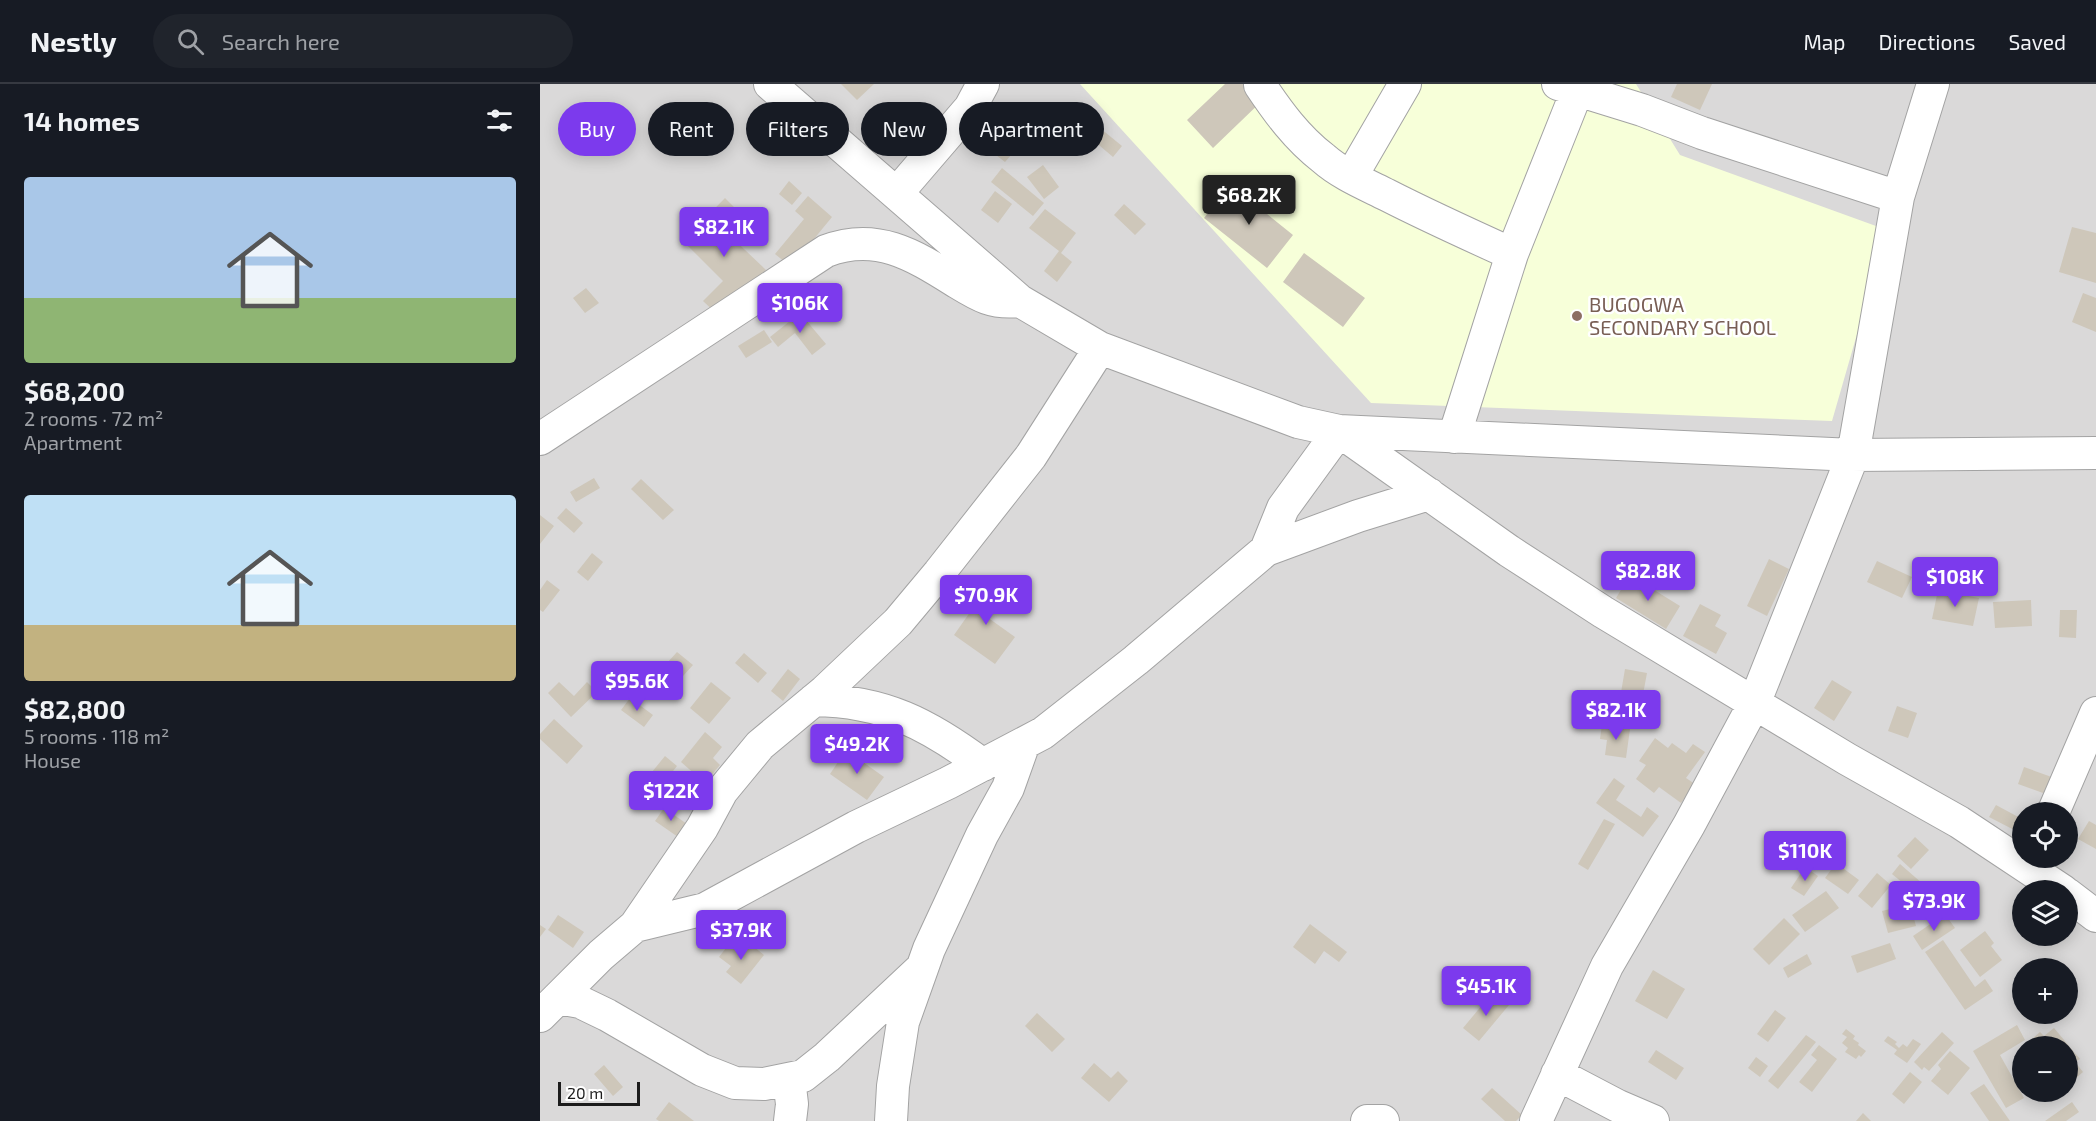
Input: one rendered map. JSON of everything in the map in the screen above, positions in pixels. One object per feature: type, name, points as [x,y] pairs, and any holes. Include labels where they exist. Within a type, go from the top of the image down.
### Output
[{"type":"street","points":[[770,84],[1020,301],[1100,348],[1298,422],[1339,431],[1853,455],[2096,453]]},
{"type":"street","points":[[897,193],[970,108],[983,84]]},
{"type":"street","points":[[1351,177],[1404,84]]},
{"type":"street","points":[[1536,1121],[1607,966],[1689,825],[1754,704],[1853,455],[1898,198],[1933,84]]},
{"type":"street","points":[[1260,85],[1302,139],[1324,159],[1351,177],[1512,254]]},
{"type":"street","points":[[1454,437],[1567,87],[1642,110],[1724,141],[1898,198]]},
{"type":"street","points":[[540,439],[826,251],[843,245],[869,243],[894,248],[917,258],[989,300],[1005,303],[1020,301]]},
{"type":"street","points":[[549,1007],[601,955],[635,926],[702,828],[722,791],[760,745],[814,700],[898,622],[939,573],[1031,456],[1100,348]]},
{"type":"street","points":[[1339,431],[1509,551],[1603,612],[1754,704],[2012,852]]},
{"type":"street","points":[[1266,550],[1283,508],[1339,431]]},
{"type":"street","points":[[635,926],[705,909],[856,827],[1043,733],[1136,660],[1266,550],[1358,516],[1428,494]]},
{"type":"street","points":[[814,700],[870,705],[903,715],[938,733],[982,765]]},
{"type":"street","points":[[2058,802],[2096,713]]},
{"type":"street","points":[[891,1121],[893,1086],[903,1022],[922,968],[982,835],[1008,788],[1024,743]]},
{"type":"street","points":[[2037,868],[2050,880]]},
{"type":"street","points":[[2078,902],[2096,916]]},
{"type":"street","points":[[549,1007],[580,1002],[702,1070],[735,1083],[764,1084],[803,1076],[827,1057],[922,968]]},
{"type":"street","points":[[1557,1074],[1618,1106],[1653,1121]]},
{"type":"street","points":[[789,1078],[792,1104],[790,1121]]},
{"type":"street","points":[[1367,1121],[1383,1121]]},
{"type":"shaded area","points":[[540,84],[2096,84],[2096,1121],[540,1121]]},
{"type":"shaded area","name":"BUGOGWA SECONDARY SCHOOL","points":[[1080,84],[1636,84],[1680,155],[1887,230],[1832,421],[1371,403],[1104,110],[1104,102],[1096,102]]},
{"type":"building","points":[[841,84],[874,84],[857,100]]},
{"type":"building","points":[[1225,84],[1254,84],[1266,97],[1213,148],[1187,120]]},
{"type":"building","points":[[1677,84],[1712,84],[1700,110],[1671,97]]},
{"type":"building","points":[[1104,131],[1122,146],[1113,157],[1104,149]]},
{"type":"building","points":[[997,156],[1010,156],[1005,162]]},
{"type":"building","points":[[1043,165],[1059,187],[1044,199],[1027,177]]},
{"type":"building","points":[[1002,168],[1044,203],[1033,216],[991,182]]},
{"type":"building","points":[[789,181],[802,193],[792,205],[779,194]]},
{"type":"building","points":[[1231,185],[1293,235],[1267,268],[1204,218]]},
{"type":"building","points":[[995,191],[1012,204],[998,223],[981,210]]},
{"type":"building","points":[[808,196],[832,217],[791,267],[775,254],[804,219],[795,211]]},
{"type":"building","points":[[725,198],[738,211],[722,228],[766,270],[720,317],[703,301],[723,281],[683,241]]},
{"type":"building","points":[[1124,204],[1146,224],[1135,235],[1114,215]]},
{"type":"building","points":[[1045,209],[1076,233],[1061,253],[1072,262],[1057,282],[1044,271],[1059,251],[1029,228]]},
{"type":"building","points":[[2072,227],[2096,233],[2096,283],[2059,272]]},
{"type":"building","points":[[1304,253],[1365,298],[1343,327],[1283,282]]},
{"type":"building","points":[[586,288],[599,303],[585,313],[573,298]]},
{"type":"building","points":[[2083,293],[2096,298],[2096,332],[2072,322]]},
{"type":"building","points":[[800,313],[826,344],[812,355],[795,333],[778,347],[770,337]]},
{"type":"building","points":[[764,330],[772,342],[746,358],[738,346]]},
{"type":"building","points":[[594,478],[600,488],[576,502],[570,492]]},
{"type":"building","points":[[641,479],[674,510],[663,520],[631,489]]},
{"type":"building","points":[[566,508],[583,523],[574,533],[557,518]]},
{"type":"building","points":[[540,515],[554,526],[540,544]]},
{"type":"building","points":[[592,553],[603,562],[588,581],[577,572]]},
{"type":"building","points":[[1769,559],[1789,569],[1767,616],[1747,606]]},
{"type":"building","points":[[1877,561],[1912,577],[1902,598],[1867,582]]},
{"type":"building","points":[[1630,575],[1680,606],[1666,629],[1616,598]]},
{"type":"building","points":[[994,578],[1008,587],[987,617],[1015,637],[995,664],[954,635]]},
{"type":"building","points":[[547,580],[560,590],[543,612],[540,610],[540,590]]},
{"type":"building","points":[[1938,590],[1979,598],[1973,626],[1932,619]]},
{"type":"building","points":[[2031,600],[2032,626],[1995,628],[1993,602]]},
{"type":"building","points":[[1700,604],[1721,615],[1715,626],[1727,633],[1716,654],[1683,636]]},
{"type":"building","points":[[2060,610],[2077,610],[2076,638],[2059,637]]},
{"type":"building","points":[[677,652],[693,665],[673,687],[658,673]]},
{"type":"building","points":[[744,653],[767,673],[758,683],[735,663]]},
{"type":"building","points":[[788,669],[800,679],[783,701],[771,691]]},
{"type":"building","points":[[1625,669],[1647,673],[1638,721],[1625,719],[1626,712],[1618,710]]},
{"type":"building","points":[[1832,680],[1852,692],[1834,721],[1814,708]]},
{"type":"building","points":[[559,682],[574,696],[587,682],[597,692],[571,717],[548,693]]},
{"type":"building","points":[[711,682],[731,698],[709,724],[690,708]]},
{"type":"building","points":[[630,698],[653,715],[644,727],[621,710]]},
{"type":"building","points":[[1897,706],[1917,713],[1908,738],[1888,731]]},
{"type":"building","points":[[554,719],[583,746],[567,764],[540,739],[540,734]]},
{"type":"building","points":[[1602,725],[1630,729],[1626,758],[1605,755],[1607,740],[1600,739]]},
{"type":"building","points":[[705,732],[722,747],[713,758],[720,765],[705,783],[681,762]]},
{"type":"building","points":[[1655,738],[1668,748],[1672,743],[1686,753],[1693,744],[1705,752],[1686,778],[1695,784],[1681,803],[1659,787],[1654,793],[1636,779],[1646,765],[1639,761]]},
{"type":"building","points":[[846,750],[884,777],[867,800],[830,774]]},
{"type":"building","points":[[665,756],[677,766],[656,793],[643,783]]},
{"type":"building","points":[[2024,767],[2060,780],[2054,797],[2018,784]]},
{"type":"building","points":[[1614,778],[1625,786],[1616,800],[1641,817],[1647,807],[1659,816],[1643,837],[1596,803]]},
{"type":"building","points":[[1996,805],[2012,814],[2012,829],[1989,817]]},
{"type":"building","points":[[664,808],[687,824],[678,837],[655,821]]},
{"type":"building","points":[[1604,819],[1615,824],[1588,870],[1578,864]]},
{"type":"building","points":[[2089,821],[2096,825],[2096,849],[2078,839]]},
{"type":"building","points":[[1915,837],[1929,850],[1911,869],[1897,856]]},
{"type":"building","points":[[1836,863],[1859,880],[1848,894],[1825,878]]},
{"type":"building","points":[[1900,864],[1923,884],[1915,893],[1892,874]]},
{"type":"building","points":[[1805,867],[1818,876],[1804,896],[1791,888]]},
{"type":"building","points":[[1877,873],[1891,885],[1872,908],[1858,896]]},
{"type":"building","points":[[1826,891],[1839,908],[1805,932],[1792,915]]},
{"type":"building","points":[[1910,904],[1916,926],[1888,933],[1882,911]]},
{"type":"building","points":[[1945,914],[1955,928],[1922,950],[1913,936]]},
{"type":"building","points":[[558,915],[584,932],[573,948],[548,930]]},
{"type":"building","points":[[1784,918],[1800,934],[1769,965],[1753,949]]},
{"type":"building","points":[[1310,924],[1347,952],[1339,962],[1324,951],[1315,964],[1293,947]]},
{"type":"building","points":[[540,925],[546,929],[540,937]]},
{"type":"building","points":[[1985,931],[1994,943],[1991,946],[2002,960],[1980,977],[1960,950]]},
{"type":"building","points":[[1943,940],[1975,987],[1985,979],[1993,991],[1965,1010],[1925,952]]},
{"type":"building","points":[[748,942],[764,955],[741,984],[726,972],[731,966],[719,957],[729,944],[740,952]]},
{"type":"building","points":[[1890,943],[1896,959],[1857,973],[1851,956]]},
{"type":"building","points":[[1807,954],[1812,964],[1788,978],[1783,968]]},
{"type":"building","points":[[1653,970],[1685,989],[1667,1019],[1635,1001]]},
{"type":"building","points":[[1493,992],[1509,1005],[1479,1041],[1463,1028]]},
{"type":"building","points":[[1775,1010],[1786,1018],[1768,1042],[1757,1034]]},
{"type":"building","points":[[1037,1013],[1065,1039],[1052,1052],[1025,1026]]},
{"type":"building","points":[[2017,1025],[2023,1036],[2012,1036],[2012,1048],[2000,1055],[2012,1076],[2012,1102],[2017,1102],[2006,1108],[1973,1051]]},
{"type":"building","points":[[2054,1028],[2061,1036],[2044,1036]]},
{"type":"building","points":[[1846,1029],[1855,1036],[1853,1039],[1866,1051],[1861,1057],[1859,1055],[1856,1059],[1845,1052],[1848,1048],[1842,1043],[1847,1037],[1842,1034]]},
{"type":"building","points":[[1942,1032],[1954,1043],[1929,1071],[1924,1067],[1922,1070],[1914,1062]]},
{"type":"building","points":[[1806,1035],[1816,1042],[1778,1089],[1768,1081]]},
{"type":"building","points":[[1888,1036],[1897,1042],[1895,1044],[1899,1048],[1903,1044],[1907,1047],[1913,1039],[1921,1044],[1907,1063],[1894,1054],[1897,1050],[1884,1041]]},
{"type":"building","points":[[1819,1045],[1837,1059],[1812,1092],[1799,1082],[1817,1060],[1811,1055]]},
{"type":"building","points":[[1656,1050],[1684,1068],[1676,1080],[1648,1062]]},
{"type":"building","points":[[1950,1051],[1970,1068],[1948,1095],[1931,1081],[1941,1069],[1938,1065]]},
{"type":"building","points":[[1756,1057],[1768,1066],[1760,1077],[1748,1068]]},
{"type":"building","points":[[1094,1063],[1111,1078],[1118,1071],[1128,1081],[1109,1102],[1081,1078]]},
{"type":"building","points":[[604,1065],[623,1087],[613,1096],[594,1074]]},
{"type":"building","points":[[2078,1066],[2083,1072],[2078,1076]]},
{"type":"building","points":[[1910,1072],[1922,1082],[1904,1104],[1892,1094]]},
{"type":"building","points":[[1984,1084],[2010,1121],[1989,1121],[1970,1093]]},
{"type":"building","points":[[1492,1088],[1522,1115],[1516,1121],[1505,1121],[1481,1099]]},
{"type":"building","points":[[669,1102],[694,1121],[659,1121],[656,1119]]},
{"type":"building","points":[[2072,1102],[2079,1112],[2066,1121],[2045,1121]]},
{"type":"building","points":[[1863,1113],[1871,1121],[1856,1121]]},
{"type":"place","name":"BUGOGWA SECONDARY SCHOOL","points":[[1577,316]]}]
